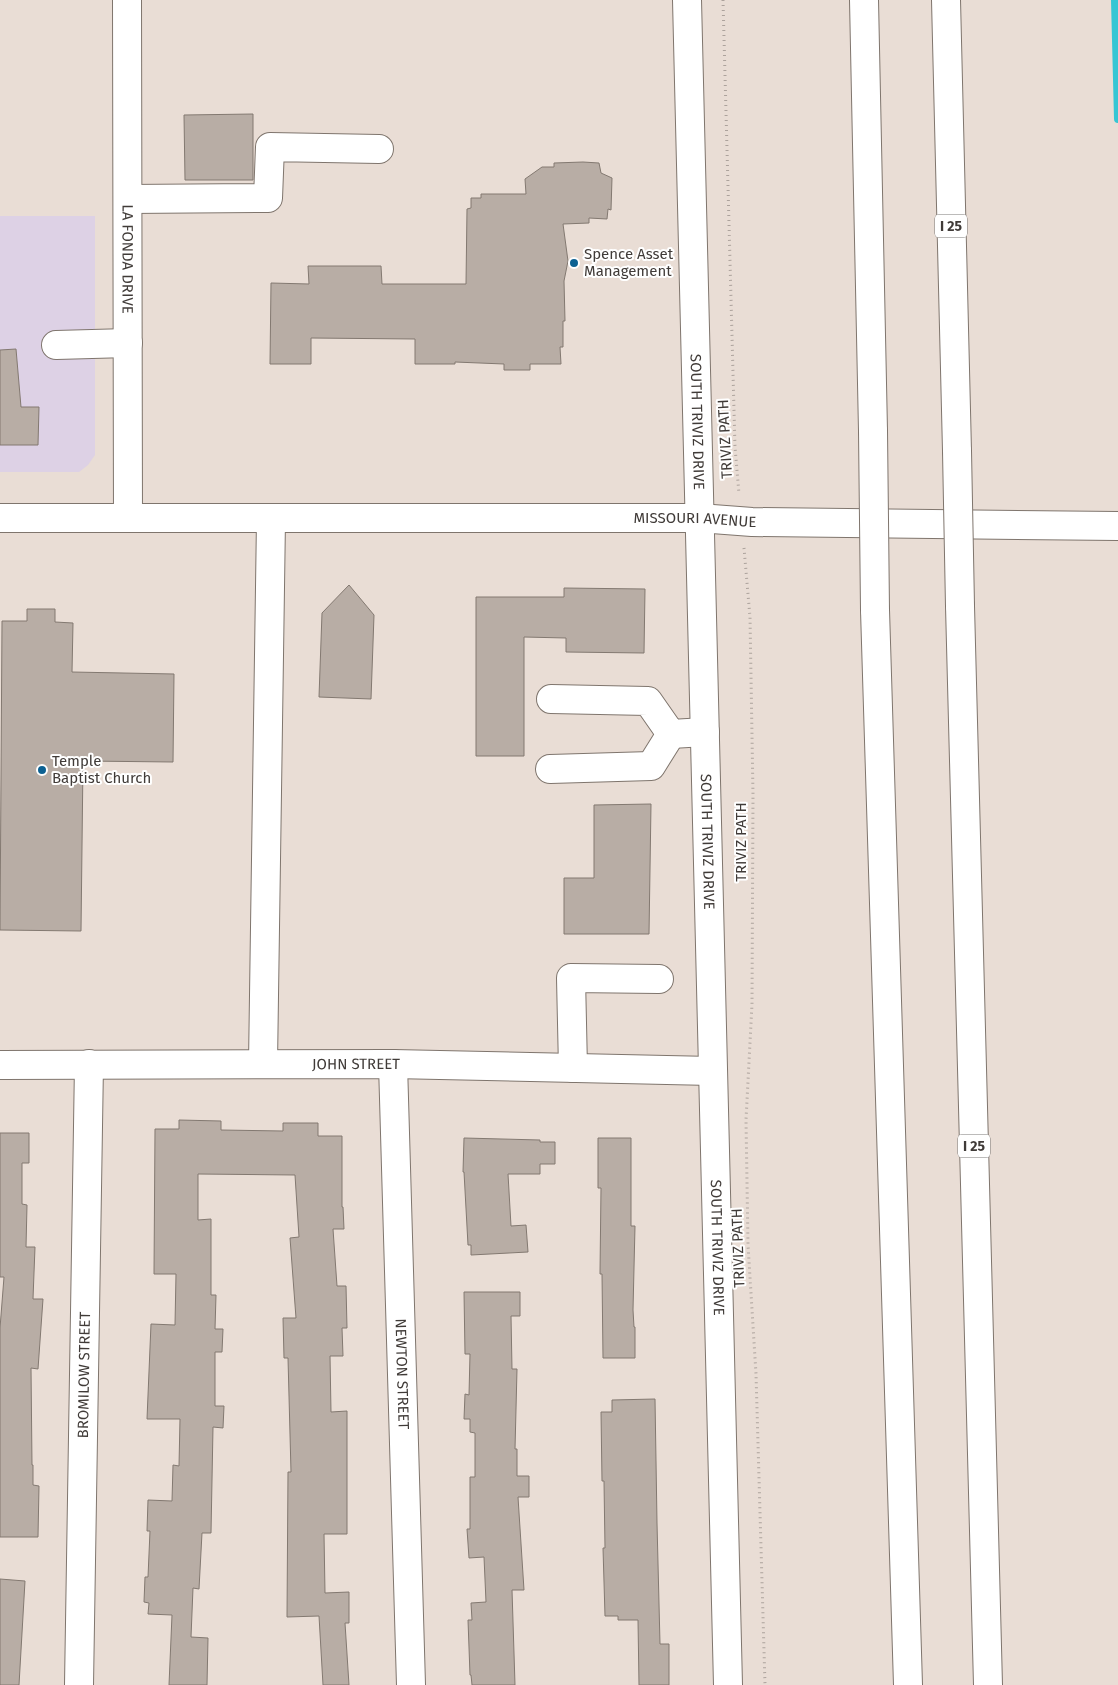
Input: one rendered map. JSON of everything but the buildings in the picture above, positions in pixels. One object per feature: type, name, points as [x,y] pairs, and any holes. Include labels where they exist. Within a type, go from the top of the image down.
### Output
[{"type":"main road","name":"LA FONDA DRIVE","points":[[127,0],[128,518]]},
{"type":"main road","name":"SOUTH TRIVIZ DRIVE","points":[[687,0],[728,1685]]},
{"type":"main road","points":[[864,0],[875,610],[908,1685]]},
{"type":"main road","name":"I 25","points":[[946,0],[988,1685]]},
{"type":"main road","points":[[128,199],[268,198],[270,146],[379,149]]},
{"type":"main road","points":[[56,345],[128,343]]},
{"type":"main road","name":"MISSOURI AVENUE","points":[[0,518],[699,518],[742,521],[1118,526]]},
{"type":"main road","points":[[263,1064],[271,519]]},
{"type":"main road","points":[[551,699],[648,701],[671,734]]},
{"type":"main road","points":[[671,734],[705,732]]},
{"type":"main road","points":[[550,769],[651,766],[671,734]]},
{"type":"main road","points":[[573,1068],[571,978],[659,979]]},
{"type":"main road","name":"JOHN STREET","points":[[0,1064],[392,1064],[712,1071]]},
{"type":"main road","name":"BROMILOW STREET","points":[[80,1685],[89,1064]]},
{"type":"main road","name":"NEWTON STREET","points":[[392,1064],[411,1685]]},
{"type":"path","name":"TRIVIZ PATH","points":[[724,0],[735,447],[750,616],[753,795],[752,1004],[746,1120],[748,1245],[756,1374],[765,1685]]},
{"type":"shaded area","points":[[0,216],[95,216],[95,455],[88,465],[79,472],[0,472]]},
{"type":"waterway","points":[[1115,0],[1118,119]]},
{"type":"place","name":"Spence Asset Management","points":[[574,263]]},
{"type":"place","name":"Temple Baptist Church","points":[[42,770]]}]
